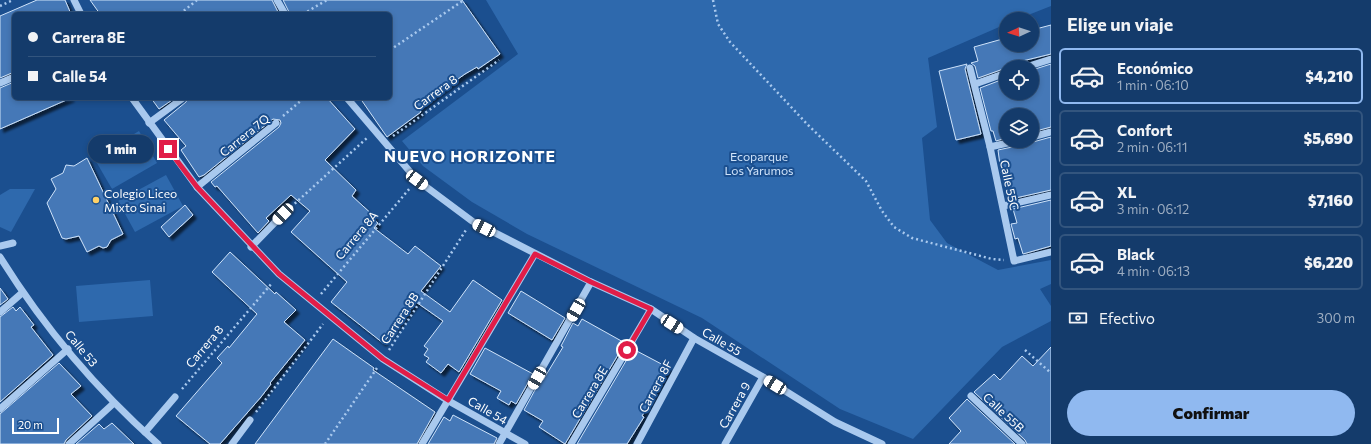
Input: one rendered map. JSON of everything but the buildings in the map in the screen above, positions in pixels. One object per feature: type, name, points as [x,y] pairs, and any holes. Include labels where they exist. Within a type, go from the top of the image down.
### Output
[{"type":"street","points":[[277,0],[284,12]]},
{"type":"street","points":[[78,2],[80,12]]},
{"type":"street","points":[[1039,63],[1051,59]]},
{"type":"street","name":"Calle 55C","points":[[970,68],[990,148],[1014,261]]},
{"type":"street","points":[[975,84],[999,75]]},
{"type":"street","points":[[0,83],[12,78]]},
{"type":"street","name":"Calle 54","points":[[133,100],[197,187],[251,247],[312,304],[383,359],[448,400],[525,444]]},
{"type":"street","points":[[149,123],[181,100]]},
{"type":"street","name":"Calle 55","points":[[349,100],[417,180],[472,221],[591,282],[651,309],[694,338],[763,377],[834,422],[882,444]]},
{"type":"street","name":"Carrera 7Q","points":[[197,187],[276,123]]},
{"type":"street","points":[[1039,135],[1051,132]]},
{"type":"street","points":[[990,148],[999,146]]},
{"type":"street","points":[[1003,206],[1051,195]]},
{"type":"street","points":[[251,247],[283,214]]},
{"type":"street","points":[[0,246],[13,243]]},
{"type":"street","points":[[1014,261],[1051,252]]},
{"type":"street","points":[[422,444],[535,254]]},
{"type":"street","name":"Calle 53","points":[[0,257],[22,293],[68,349],[114,403],[158,444]]},
{"type":"street","points":[[499,444],[591,282]]},
{"type":"street","points":[[0,312],[22,293]]},
{"type":"street","name":"Carrera 8E","points":[[571,444],[651,309]]},
{"type":"street","name":"Carrera 8F","points":[[637,444],[694,338]]},
{"type":"street","points":[[0,409],[68,349]]},
{"type":"street","name":"Carrera 9","points":[[725,444],[763,377]]},
{"type":"street","name":"Calle 55B","points":[[972,396],[1022,444]]},
{"type":"street","points":[[145,432],[175,397]]},
{"type":"street","points":[[69,444],[114,403]]},
{"type":"street","points":[[232,444],[250,420]]},
{"type":"path","points":[[0,6],[13,0]]},
{"type":"path","points":[[182,12],[197,0]]},
{"type":"path","points":[[307,12],[328,0]]},
{"type":"path","points":[[392,49],[464,0]]},
{"type":"path","points":[[713,0],[718,24],[730,42],[808,125],[866,181],[882,211],[894,228],[912,238],[992,259],[1014,261]]},
{"type":"path","name":"Carrera 8","points":[[384,143],[499,60]]},
{"type":"path","name":"Carrera 7Q","points":[[276,123],[302,100]]},
{"type":"path","points":[[283,214],[374,131]]},
{"type":"path","name":"Carrera 8A","points":[[312,304],[417,180]]},
{"type":"path","name":"Carrera 8B","points":[[326,444],[472,221]]},
{"type":"path","name":"Carrera 8","points":[[175,397],[279,274]]},
{"type":"path","points":[[250,420],[329,316]]},
{"type":"path","points":[[1025,350],[1051,374]]},
{"type":"green space","name":"Ecoparque Los Yarumos","points":[[486,0],[1051,0],[1051,6],[1036,12],[999,12],[999,27],[928,58],[937,127],[922,138],[930,220],[947,243],[998,270],[1051,260],[1051,284],[1040,289],[1051,306],[1051,321],[1002,347],[913,439],[840,409],[702,318],[527,234],[472,202],[423,166],[402,141],[518,54]]},
{"type":"green space","points":[[139,131],[157,163],[112,189],[94,158]]},
{"type":"green space","points":[[166,175],[183,206],[135,232],[118,201]]},
{"type":"green space","points":[[10,189],[35,189],[11,232],[0,227],[0,195]]},
{"type":"green space","points":[[150,280],[153,316],[79,322],[76,286]]},
{"type":"place","name":"Colegio Liceo Mixto Sinai","points":[[96,200]]},
{"type":"district","name":"NUEVO HORIZONTE","points":[[470,155]]},
{"type":"route","points":[[168,149],[197,187],[251,247],[312,304],[383,359],[448,400],[535,254],[591,282],[651,309],[627,350]]}]
